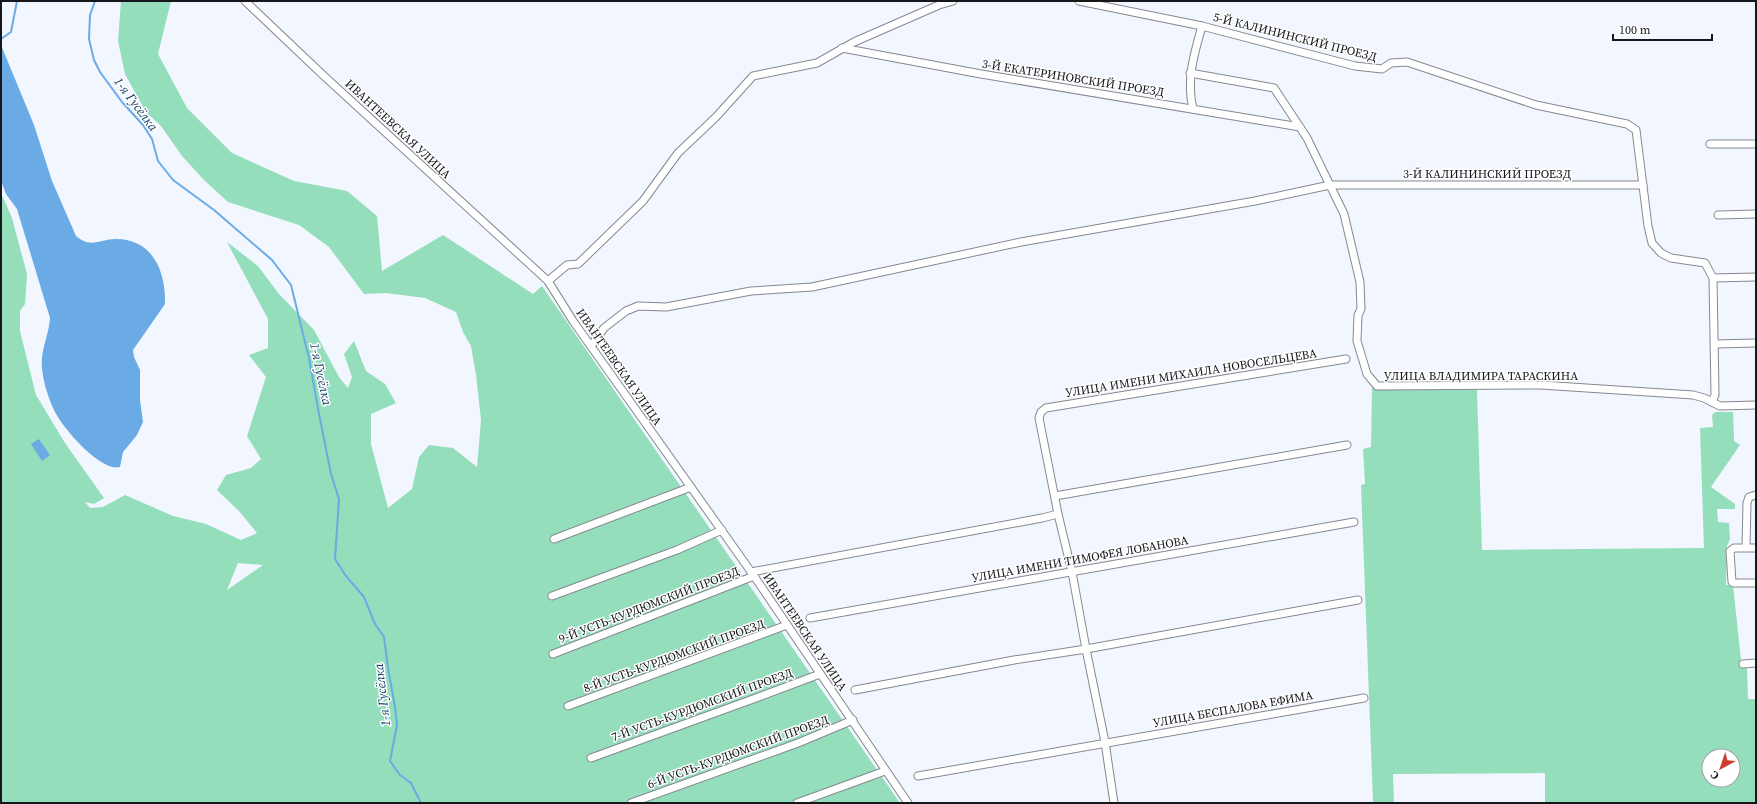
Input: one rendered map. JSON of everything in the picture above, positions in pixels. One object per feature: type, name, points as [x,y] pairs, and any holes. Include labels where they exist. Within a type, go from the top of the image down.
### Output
[{"type":"street","name":"ИВАНТЕЕВСКАЯ УЛИЦА","points":[[245,1],[329,81],[548,281],[563,306],[654,437],[722,530],[853,720],[908,803]]},
{"type":"street","points":[[548,281],[567,265],[578,264],[643,201],[678,153],[716,117],[753,76],[817,62],[842,48],[939,5],[953,1]]},
{"type":"street","name":"5-Й КАЛИНИНСКИЙ ПРОЕЗД","points":[[1079,1],[1202,26],[1355,66],[1382,69],[1391,63],[1407,62],[1536,105],[1627,124],[1636,130],[1648,226],[1652,244],[1661,253],[1671,258],[1705,263],[1713,278]]},
{"type":"street","points":[[1193,109],[1190,95],[1190,73],[1202,26]]},
{"type":"street","name":"3-Й ЕКАТЕРИНОВСКИЙ ПРОЕЗД","points":[[842,48],[981,74],[1300,127]]},
{"type":"street","name":"УЛИЦА ВЛАДИМИРА ТАРАСКИНА","points":[[1190,73],[1274,88],[1300,127],[1344,214],[1360,282],[1361,309],[1358,315],[1357,342],[1367,374],[1378,386],[1541,385],[1693,395],[1720,406],[1756,405]]},
{"type":"street","points":[[1710,144],[1756,144]]},
{"type":"street","name":"3-Й КАЛИНИНСКИЙ ПРОЕЗД","points":[[591,346],[604,328],[626,311],[638,306],[666,307],[751,291],[812,287],[1021,242],[1255,201],[1330,184],[1643,184]]},
{"type":"street","points":[[1718,216],[1756,214]]},
{"type":"street","points":[[1712,402],[1715,394],[1713,278],[1756,277]]},
{"type":"street","points":[[1715,344],[1756,343]]},
{"type":"street","name":"УЛИЦА ИМЕНИ МИХАИЛА НОВОСЕЛЬЦЕВА","points":[[1055,496],[1039,418],[1041,412],[1046,408],[1346,359]]},
{"type":"street","points":[[1114,803],[1106,742],[1086,649],[1072,572],[1055,496],[1347,445]]},
{"type":"street","points":[[554,540],[691,487]]},
{"type":"street","points":[[1746,548],[1747,503],[1749,496],[1756,495]]},
{"type":"street","name":"9-Й УСТЬ-КУРДЮМСКИЙ ПРОЕЗД","points":[[553,654],[752,574],[1058,514]]},
{"type":"street","name":"УЛИЦА ИМЕНИ ТИМОФЕЯ ЛОБАНОВА","points":[[810,618],[1354,522]]},
{"type":"street","points":[[552,596],[677,550],[722,530]]},
{"type":"street","points":[[1756,548],[1731,549],[1731,580],[1734,583],[1756,583]]},
{"type":"street","points":[[855,690],[1014,660],[1086,649],[1358,600]]},
{"type":"street","name":"8-Й УСТЬ-КУРДЮМСКИЙ ПРОЕЗД","points":[[568,706],[787,625]]},
{"type":"street","points":[[1743,664],[1756,663]]},
{"type":"street","name":"7-Й УСТЬ-КУРДЮМСКИЙ ПРОЕЗД","points":[[591,758],[820,674]]},
{"type":"street","name":"УЛИЦА БЕСПАЛОВА ЕФИМА","points":[[918,776],[1364,698]]},
{"type":"street","name":"6-Й УСТЬ-КУРДЮМСКИЙ ПРОЕЗД","points":[[631,803],[798,743],[853,720]]},
{"type":"street","points":[[797,803],[885,770]]},
{"type":"green space","points":[[121,1],[171,1],[158,54],[187,108],[232,153],[294,181],[347,191],[377,216],[382,271],[443,235],[533,294],[542,286],[900,803],[1,803],[1,193],[12,218],[27,274],[25,304],[20,311],[20,331],[36,395],[65,443],[104,498],[94,504],[85,502],[90,508],[103,507],[125,495],[173,516],[206,524],[241,540],[257,533],[239,511],[217,490],[226,475],[251,468],[261,459],[247,436],[266,377],[249,355],[268,348],[268,319],[227,242],[258,266],[279,294],[314,330],[339,377],[348,388],[352,377],[344,354],[354,341],[366,371],[385,384],[396,403],[371,414],[371,444],[388,508],[412,489],[419,457],[429,445],[453,448],[477,467],[481,420],[476,375],[471,346],[463,332],[456,312],[425,298],[386,293],[364,294],[329,247],[299,225],[228,202],[204,180],[182,156],[161,126],[146,112],[125,74],[118,41]],"holes":[[[238,563],[263,565],[227,590]]]},
{"type":"green space","points":[[1372,388],[1381,390],[1477,390],[1482,550],[1704,548],[1700,428],[1713,427],[1712,415],[1715,412],[1733,412],[1734,441],[1740,445],[1711,487],[1735,504],[1735,509],[1717,509],[1718,522],[1729,523],[1730,539],[1727,546],[1726,585],[1733,585],[1741,660],[1747,669],[1748,699],[1756,699],[1756,803],[1545,803],[1545,773],[1393,774],[1394,803],[1369,803],[1373,802],[1361,485],[1365,484],[1363,449],[1371,447]]},
{"type":"water","points":[[1,45],[34,125],[52,181],[76,236],[81,240],[91,243],[110,239],[129,240],[148,251],[160,269],[165,292],[165,304],[133,350],[134,357],[140,370],[140,400],[143,422],[137,435],[123,452],[120,467],[112,467],[103,463],[93,456],[74,438],[55,412],[45,385],[42,362],[43,349],[50,318],[17,209],[6,194],[1,181]]},
{"type":"water","points":[[39,439],[50,455],[42,461],[31,444]]},
{"type":"waterway","name":"1-я Гусёлка","points":[[1,39],[11,32],[17,1]]},
{"type":"waterway","name":"1-я Гусёлка","points":[[95,1],[90,15],[89,39],[94,60],[100,72],[122,102],[143,125],[152,139],[158,161],[173,180],[214,210],[272,260],[291,285],[309,358],[331,474],[339,499],[335,559],[346,576],[364,597],[375,624],[384,637],[397,725],[390,761],[400,775],[411,783],[421,803]]}]
